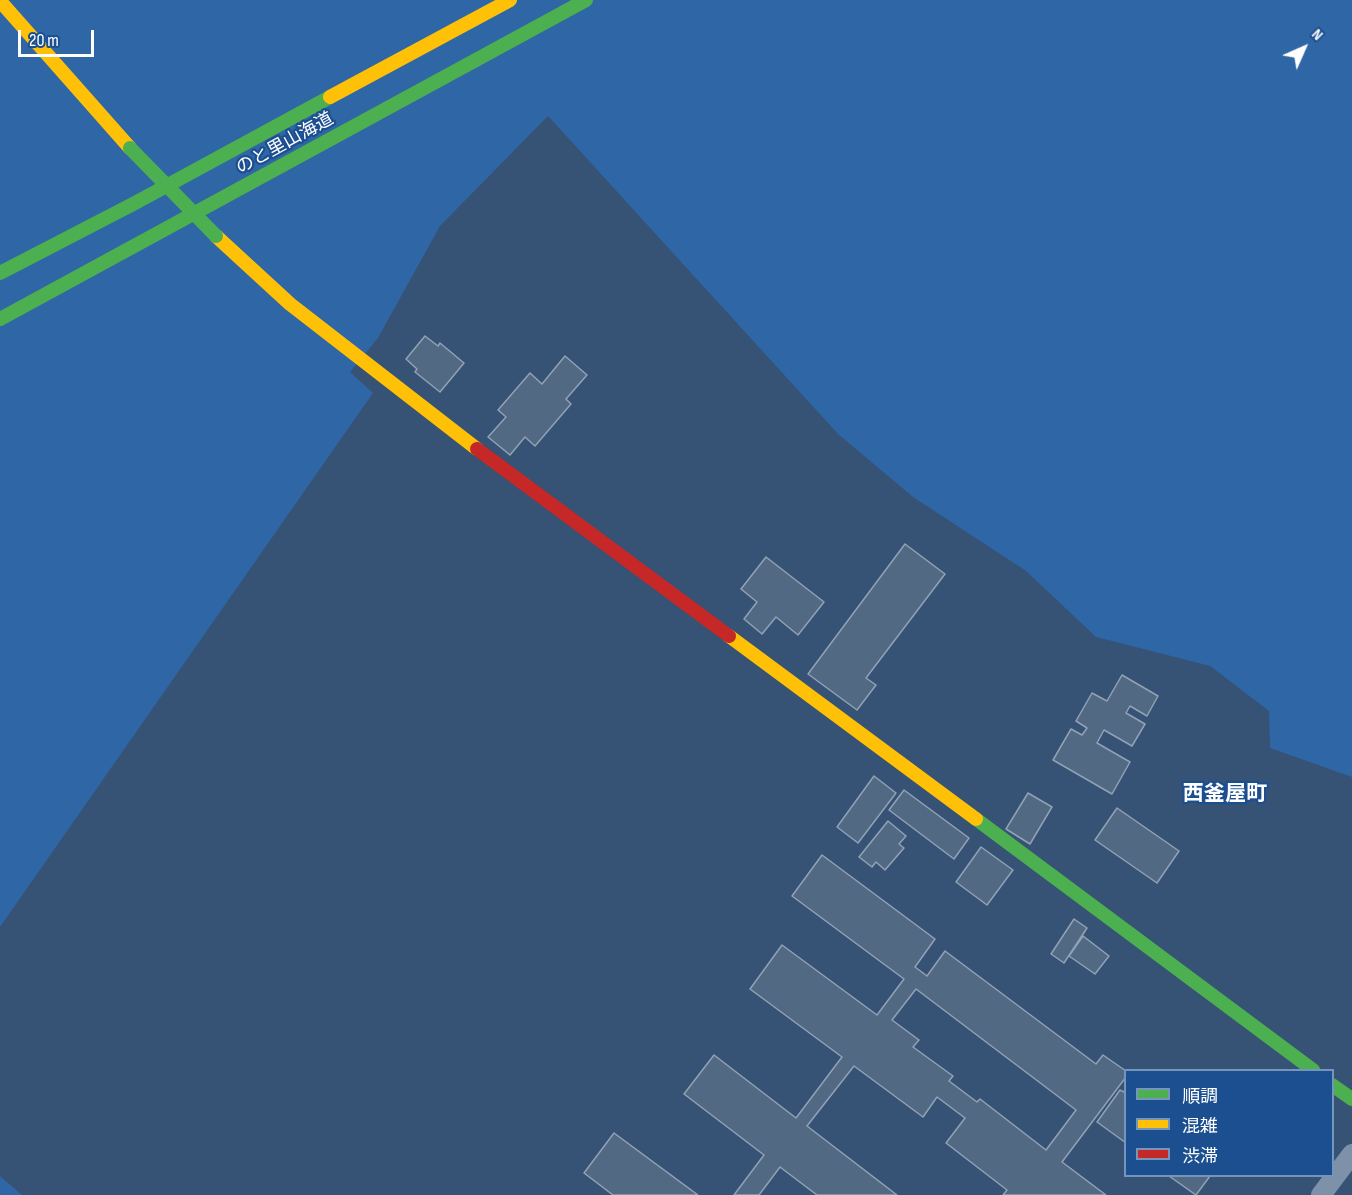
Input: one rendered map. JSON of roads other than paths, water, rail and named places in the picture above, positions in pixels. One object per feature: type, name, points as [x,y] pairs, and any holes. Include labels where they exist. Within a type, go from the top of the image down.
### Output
[{"type":"main road","name":"のと里山海道","points":[[0,273],[135,203],[510,0]]},
{"type":"main road","name":"のと里山海道","points":[[0,319],[586,0]]},
{"type":"main road","points":[[0,1],[130,148],[216,236],[290,304],[435,418],[1310,1069]]},
{"type":"main road","points":[[1334,1086],[1352,1099]]},
{"type":"street","points":[[1321,1195],[1352,1154]]},
{"type":"district","name":"西釜屋町","points":[[1225,795]]}]
